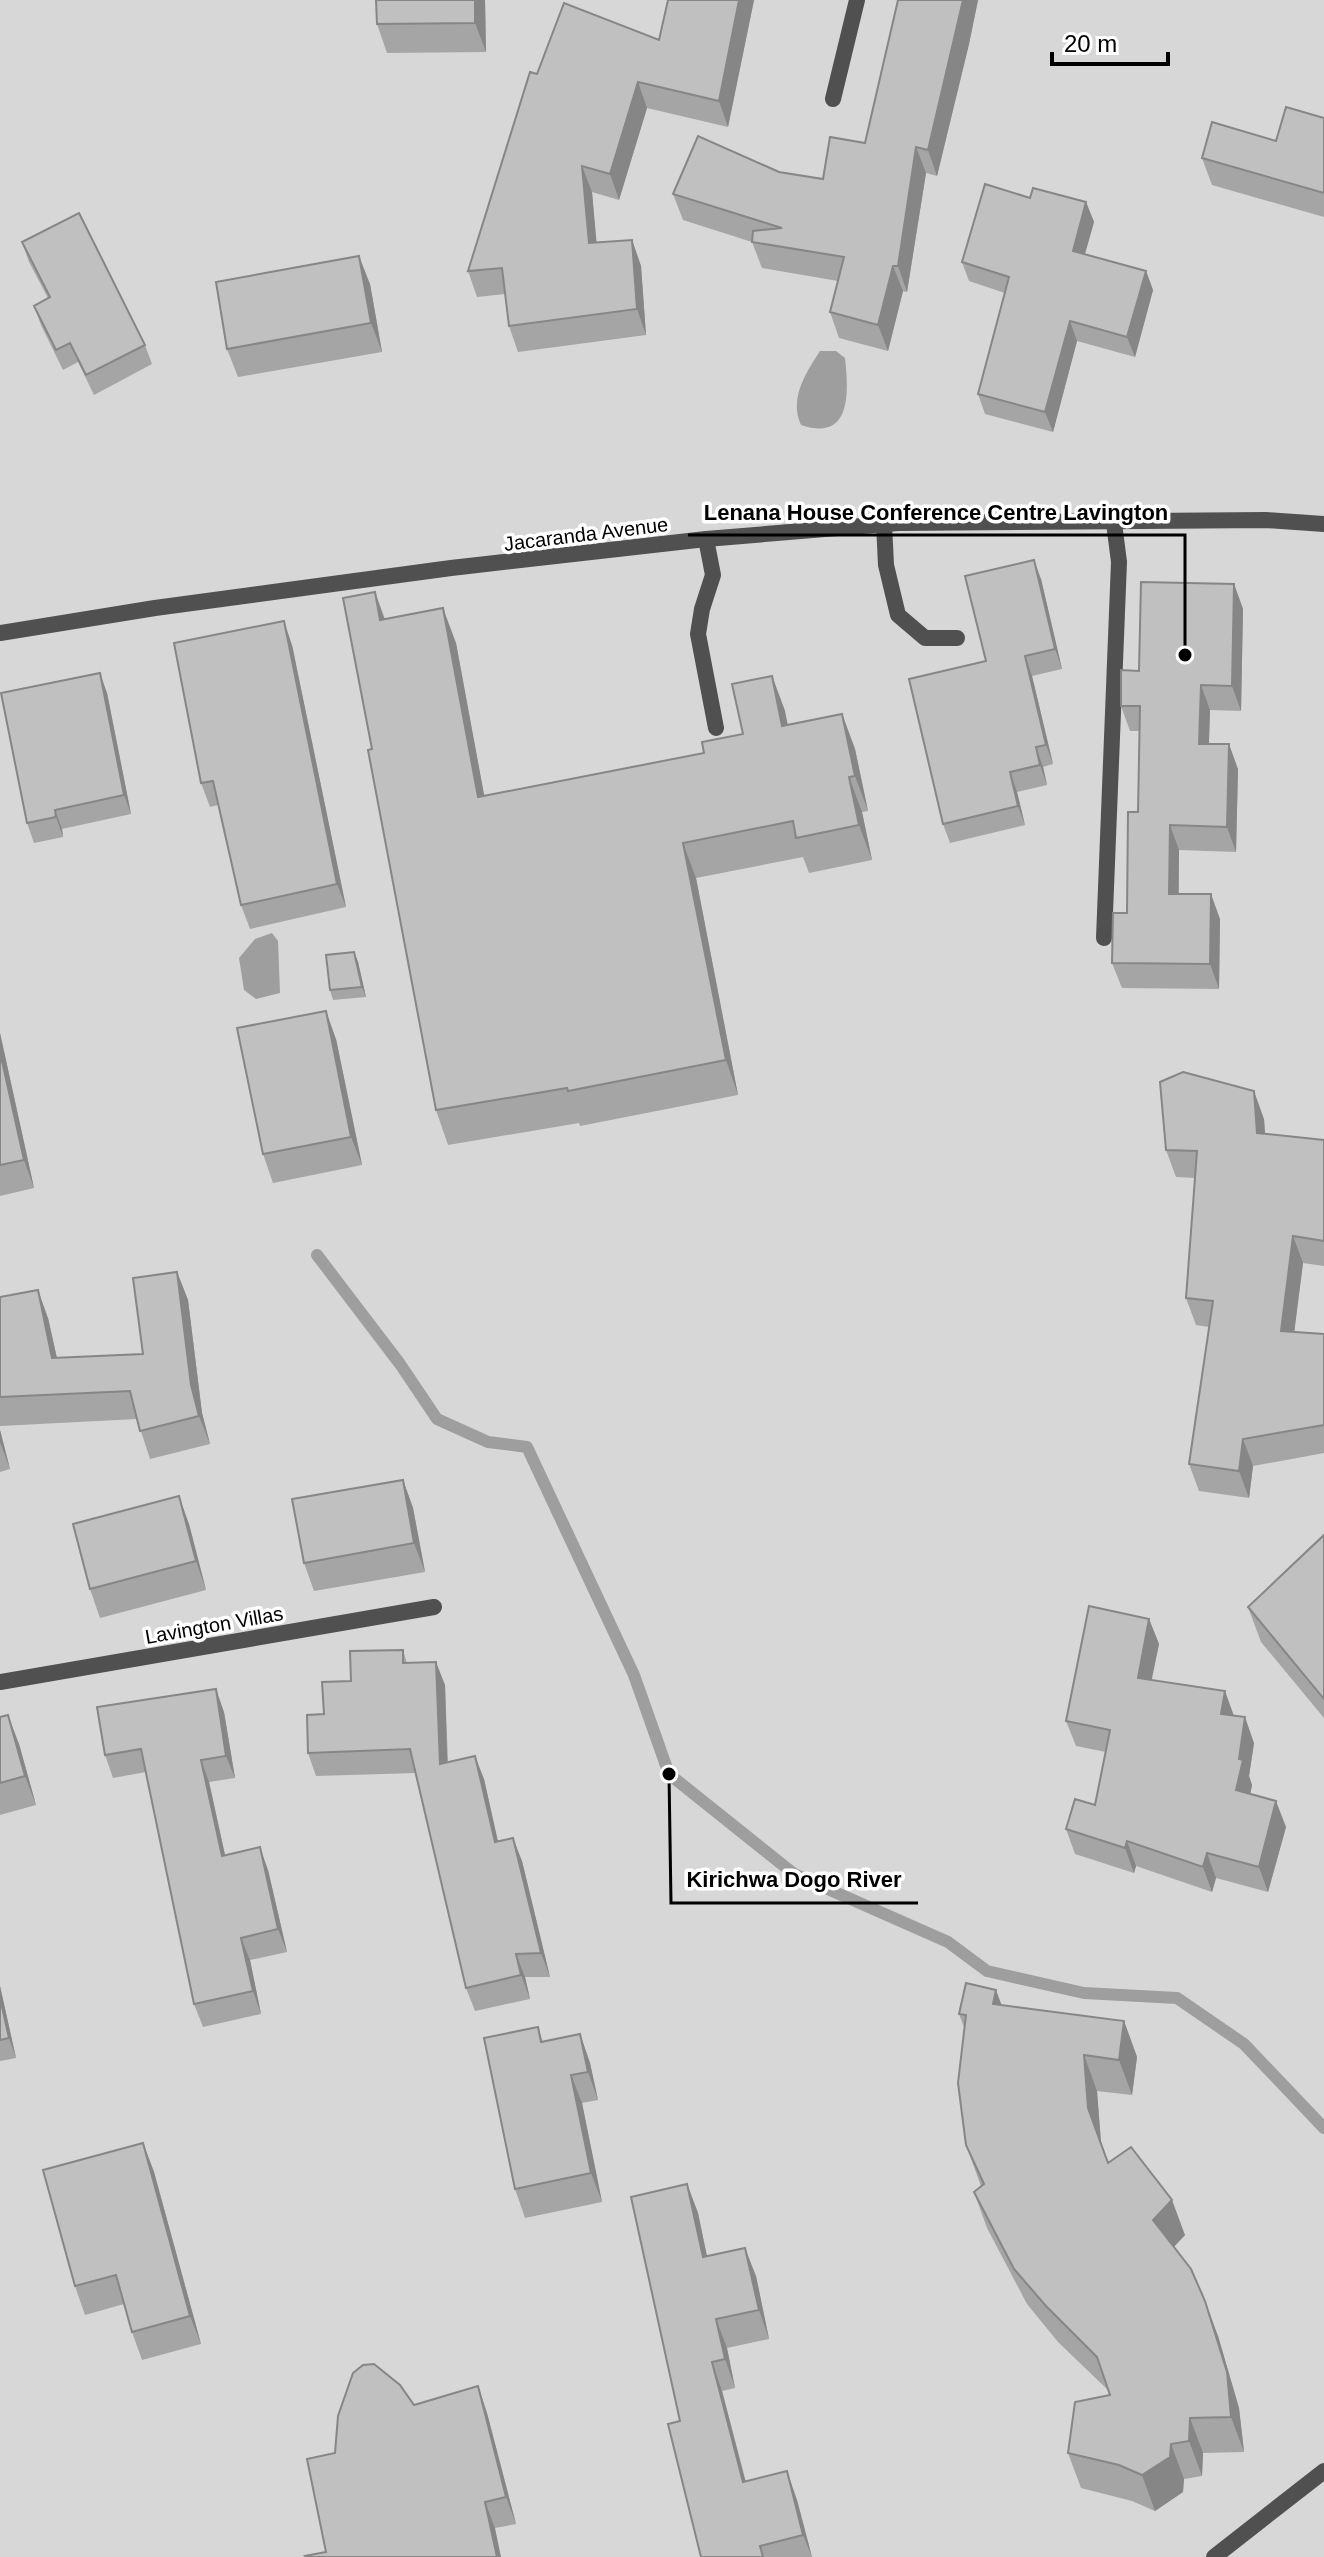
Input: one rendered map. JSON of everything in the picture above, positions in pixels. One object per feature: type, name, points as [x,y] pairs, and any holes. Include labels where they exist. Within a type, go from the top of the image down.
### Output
[{"type":"street","points":[[833,99],[857,0]]},
{"type":"street","name":"Jacaranda Avenue","points":[[0,633],[155,608],[451,568],[706,539],[884,524],[1266,520],[1324,524]]},
{"type":"street","points":[[1104,938],[1119,562],[1114,523]]},
{"type":"street","points":[[884,524],[886,565],[898,615],[925,638],[957,638]]},
{"type":"street","points":[[706,539],[713,575],[698,634],[716,728]]},
{"type":"street","name":"Lavington Villas","points":[[0,1682],[434,1607]]},
{"type":"street","points":[[1214,2557],[1324,2471]]},
{"type":"shaded area","points":[[0,0],[1324,0],[1324,2557],[0,2557]]},
{"type":"shaded area","points":[[820,351],[836,351],[845,358],[847,386],[846,400],[838,421],[830,427],[817,428],[801,425],[797,406],[800,387]]},
{"type":"shaded area","points":[[272,933],[278,941],[280,993],[256,999],[244,990],[239,958],[255,939]]},
{"type":"building","points":[[376,0],[475,0],[475,23],[377,24]]},
{"type":"building","points":[[668,0],[739,0],[719,101],[638,82],[610,174],[582,166],[589,243],[632,240],[637,309],[509,326],[502,268],[468,271],[530,72],[537,74],[564,3],[659,40]]},
{"type":"building","points":[[898,0],[963,0],[928,150],[916,147],[898,266],[893,266],[878,325],[830,312],[844,257],[752,242],[753,231],[782,228],[673,194],[698,136],[779,172],[823,179],[830,137],[865,143]]},
{"type":"building","points":[[1286,107],[1324,118],[1324,193],[1202,158],[1212,122],[1276,141]]},
{"type":"building","points":[[985,184],[1030,198],[1033,188],[1086,202],[1073,251],[1146,271],[1127,337],[1070,321],[1045,412],[978,394],[1009,277],[962,262]]},
{"type":"building","points":[[79,213],[145,345],[86,375],[70,343],[56,350],[34,306],[50,297],[22,242]]},
{"type":"building","points":[[359,256],[371,323],[227,349],[216,282]]},
{"type":"building","points":[[1034,560],[1055,649],[1025,656],[1046,745],[1036,747],[1040,765],[1010,772],[1018,806],[943,824],[909,679],[986,661],[965,576]]},
{"type":"building","points":[[1141,582],[1234,584],[1232,686],[1201,685],[1199,744],[1229,744],[1227,827],[1170,825],[1169,894],[1211,894],[1210,964],[1112,963],[1113,913],[1127,913],[1128,812],[1138,812],[1140,706],[1121,706],[1121,670],[1139,671]]},
{"type":"building","points":[[375,592],[380,620],[443,608],[478,797],[704,753],[702,742],[743,734],[732,684],[772,676],[782,726],[842,714],[855,776],[849,777],[859,825],[796,838],[793,821],[683,843],[726,1060],[568,1091],[567,1088],[436,1110],[368,750],[372,749],[343,598]]},
{"type":"building","points":[[284,621],[337,884],[241,905],[213,781],[201,783],[174,643]]},
{"type":"building","points":[[100,673],[124,795],[55,810],[56,817],[27,823],[1,693]]},
{"type":"building","points":[[354,952],[362,987],[330,990],[326,955]]},
{"type":"building","points":[[326,1011],[351,1137],[263,1154],[237,1028]]},
{"type":"building","points":[[0,1052],[24,1160],[0,1165]]},
{"type":"building","points":[[1183,1072],[1254,1091],[1257,1133],[1324,1140],[1324,1241],[1293,1236],[1281,1331],[1324,1334],[1324,1425],[1243,1439],[1239,1471],[1189,1464],[1213,1301],[1186,1298],[1197,1151],[1166,1150],[1160,1082]]},
{"type":"building","points":[[177,1272],[191,1385],[199,1416],[140,1431],[130,1391],[0,1397],[0,1297],[38,1290],[52,1358],[143,1354],[133,1278]]},
{"type":"building","points":[[403,1480],[414,1543],[304,1563],[292,1499]]},
{"type":"building","points":[[179,1496],[196,1561],[90,1589],[73,1524]]},
{"type":"building","points":[[1324,1535],[1324,1699],[1248,1607]]},
{"type":"building","points":[[1089,1606],[1149,1619],[1138,1678],[1225,1691],[1221,1714],[1245,1717],[1239,1759],[1243,1760],[1236,1790],[1276,1801],[1259,1867],[1207,1853],[1203,1867],[1127,1841],[1125,1848],[1066,1829],[1075,1799],[1095,1805],[1110,1730],[1066,1721]]},
{"type":"building","points":[[403,1650],[403,1663],[436,1662],[440,1764],[475,1756],[495,1842],[513,1838],[541,1953],[516,1954],[521,1975],[466,1988],[410,1749],[308,1753],[307,1715],[324,1714],[322,1682],[351,1681],[350,1651]]},
{"type":"building","points":[[216,1689],[226,1756],[201,1760],[222,1856],[260,1847],[278,1929],[241,1938],[253,1991],[194,2004],[141,1749],[105,1755],[97,1707]]},
{"type":"building","points":[[8,1715],[25,1776],[0,1783],[0,1717]]},
{"type":"building","points":[[966,1983],[996,1990],[993,2004],[1124,2021],[1119,2060],[1084,2055],[1088,2108],[1108,2163],[1131,2147],[1172,2200],[1153,2220],[1191,2269],[1205,2301],[1227,2372],[1231,2417],[1190,2418],[1189,2441],[1171,2444],[1170,2457],[1142,2475],[1119,2465],[1068,2453],[1075,2402],[1110,2395],[1097,2357],[1014,2269],[974,2192],[984,2184],[966,2145],[958,2083],[966,2015],[959,2014]]},
{"type":"building","points":[[0,1998],[9,2038],[0,2040]]},
{"type":"building","points":[[538,2027],[541,2042],[580,2034],[588,2072],[571,2075],[591,2173],[515,2189],[484,2038]]},
{"type":"building","points":[[143,2143],[190,2316],[132,2332],[116,2275],[75,2286],[43,2170]]},
{"type":"building","points":[[687,2184],[703,2257],[745,2248],[759,2310],[716,2319],[725,2359],[712,2362],[743,2482],[787,2471],[803,2535],[760,2546],[763,2557],[701,2557],[668,2424],[680,2421],[631,2197]]},
{"type":"building","points":[[374,2364],[400,2385],[414,2405],[478,2386],[506,2497],[485,2502],[497,2557],[305,2556],[326,2552],[307,2459],[335,2453],[338,2416],[353,2373],[363,2365]]},
{"type":"waterway","points":[[317,1255],[400,1364],[437,1419],[488,1442],[527,1447],[634,1675],[669,1774],[794,1874],[948,1942],[987,1971],[1084,1993],[1177,1998],[1244,2044],[1324,2128]]},
{"type":"place","name":"Lenana House Conference Centre Lavington","points":[[1185,655]]},
{"type":"place","name":"Kirichwa Dogo River","points":[[669,1774]]}]
